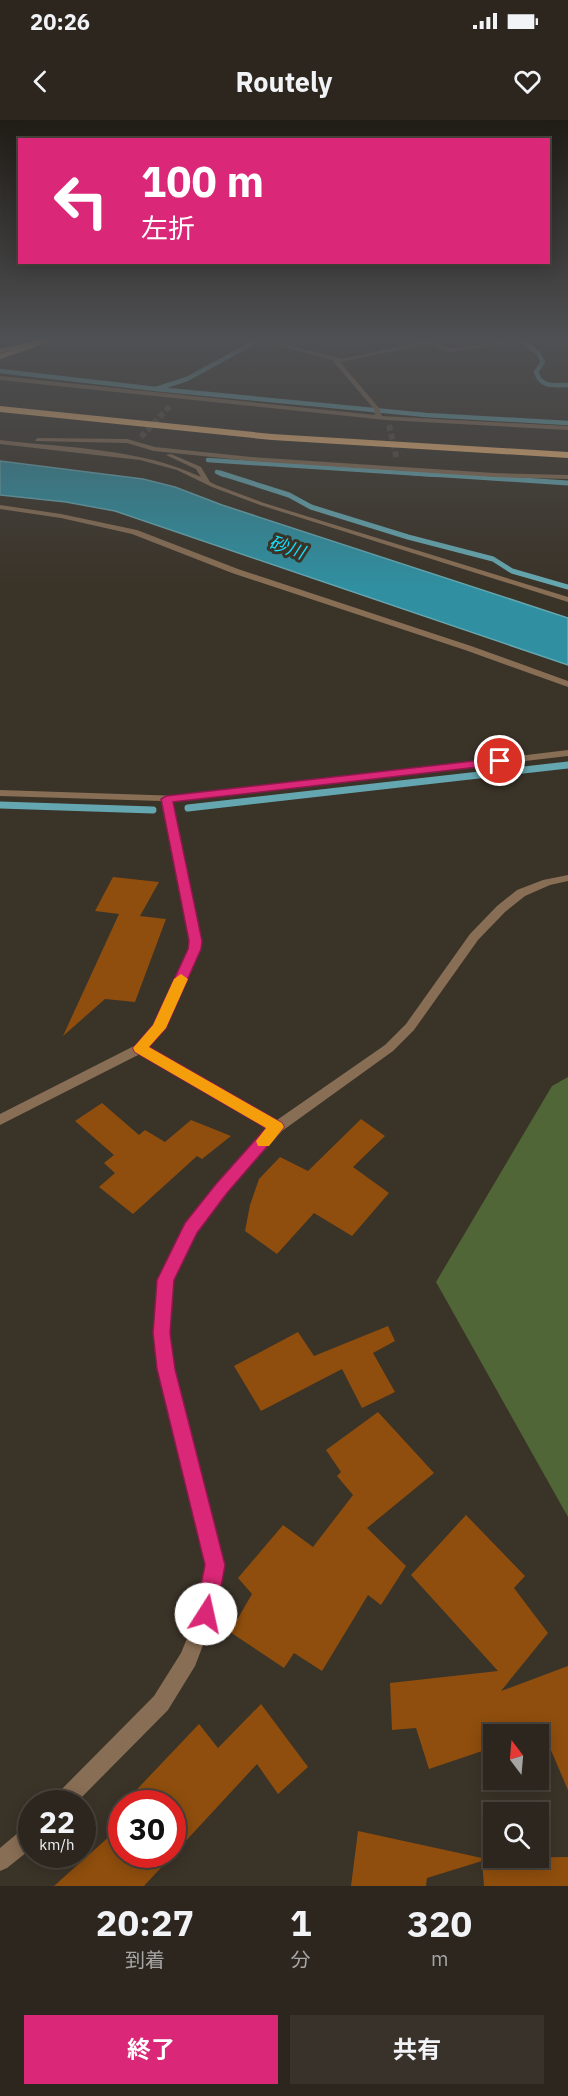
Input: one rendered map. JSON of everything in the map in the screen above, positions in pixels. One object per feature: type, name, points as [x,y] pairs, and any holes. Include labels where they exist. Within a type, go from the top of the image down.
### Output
[{"type":"highway","points":[[121,421],[272,437],[568,455]]},
{"type":"highway","points":[[205,421],[278,429],[568,446]]},
{"type":"street","points":[[386,421],[389,425]]},
{"type":"street","points":[[480,421],[568,428]]},
{"type":"street","points":[[12,443],[56,439],[138,439],[154,449],[199,468],[207,482]]},
{"type":"street","points":[[0,442],[141,458],[179,469],[262,504],[568,600]]},
{"type":"street","points":[[154,449],[251,459],[398,464],[494,475],[568,477]]},
{"type":"street","points":[[0,507],[61,516],[135,532],[235,571],[468,648],[568,684]]},
{"type":"street","points":[[0,793],[166,799],[568,753]]},
{"type":"street","points":[[0,1120],[140,1048],[159,1028],[195,949],[166,799]]},
{"type":"street","points":[[75,1790],[161,1703],[188,1659],[206,1614],[215,1565],[166,1369],[161,1333],[165,1280],[191,1228],[222,1188],[277,1127],[389,1048],[410,1027],[474,937],[501,909],[521,893],[547,882],[568,878]]},
{"type":"street","points":[[140,1048],[277,1127]]},
{"type":"street","points":[[0,1861],[18,1846]]},
{"type":"green space","points":[[568,1077],[568,1517],[436,1282],[552,1086]]},
{"type":"water","name":"砂川","points":[[0,461],[143,479],[175,487],[222,505],[568,618],[568,665],[115,511],[66,502],[0,495]]},
{"type":"building","points":[[113,877],[159,882],[140,916],[166,919],[135,1002],[105,999],[63,1036],[119,914],[95,911]]},
{"type":"building","points":[[102,1103],[139,1135],[145,1130],[165,1142],[191,1120],[231,1136],[202,1159],[197,1156],[133,1214],[99,1187],[115,1173],[104,1163],[114,1155],[75,1121]]},
{"type":"building","points":[[361,1119],[385,1136],[353,1167],[389,1193],[352,1236],[314,1213],[277,1254],[245,1231],[250,1205],[259,1179],[280,1157],[308,1171]]},
{"type":"building","points":[[388,1326],[395,1341],[373,1353],[395,1392],[362,1408],[342,1369],[261,1411],[234,1366],[298,1332],[314,1356]]},
{"type":"building","points":[[378,1412],[434,1473],[367,1528],[406,1566],[381,1605],[368,1595],[322,1671],[294,1653],[284,1668],[230,1632],[252,1594],[238,1578],[283,1525],[313,1547],[353,1495],[337,1476],[341,1472],[326,1450]]},
{"type":"building","points":[[466,1515],[525,1576],[514,1588],[548,1633],[501,1691],[568,1666],[568,1790],[549,1746],[549,1724],[483,1724],[483,1751],[429,1769],[416,1728],[392,1730],[390,1683],[498,1671],[411,1575]]},
{"type":"building","points":[[261,1704],[308,1767],[278,1794],[257,1764],[186,1841],[186,1790],[136,1790],[199,1724],[218,1748]]},
{"type":"building","points":[[358,1831],[483,1858],[483,1868],[549,1868],[549,1857],[568,1857],[568,1886],[484,1886],[482,1861],[427,1878],[426,1886],[351,1886]]},
{"type":"building","points":[[108,1838],[108,1868],[161,1868],[144,1886],[54,1886],[74,1868],[96,1868],[96,1848]]},
{"type":"waterway","points":[[540,421],[568,423]]},
{"type":"waterway","points":[[208,460],[438,475]]},
{"type":"waterway","points":[[217,472],[224,475]]},
{"type":"waterway","points":[[220,473],[289,495],[311,507],[408,537],[493,559],[512,571],[568,587]]},
{"type":"waterway","points":[[414,473],[568,483]]},
{"type":"waterway","points":[[188,808],[568,765]]},
{"type":"waterway","points":[[0,805],[153,810]]},
{"type":"tunnel","points":[[141,437],[156,421]]},
{"type":"tunnel","points":[[389,425],[397,460]]},
{"type":"slow traffic","points":[[181,979],[159,1028],[140,1048],[277,1127],[264,1141]]},
{"type":"route","points":[[206,1614],[215,1565],[166,1369],[161,1333],[165,1280],[191,1228],[222,1188],[277,1127],[140,1048],[159,1028],[195,949],[166,799],[500,761]]}]
